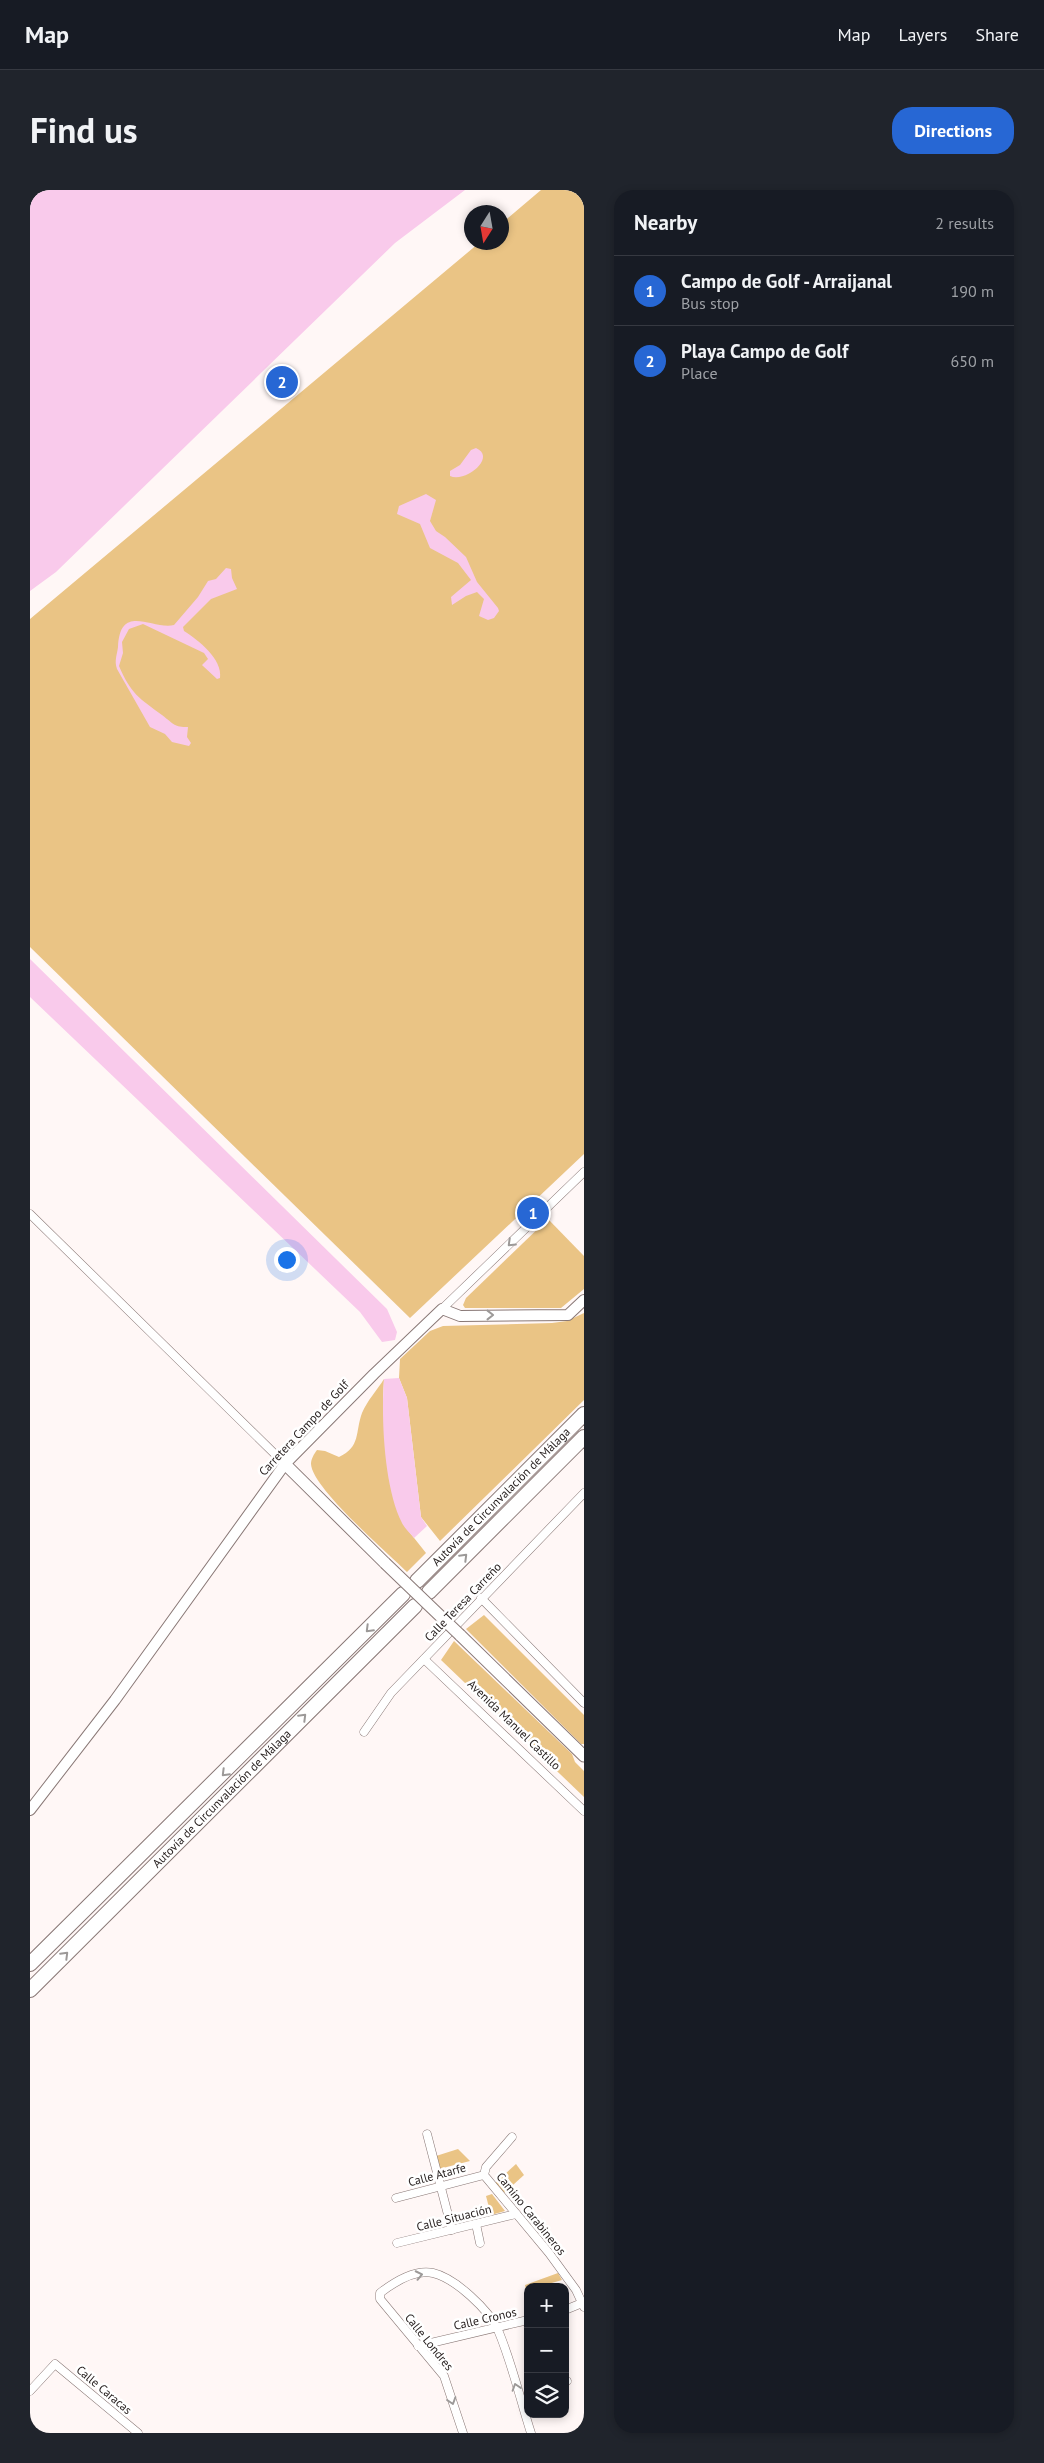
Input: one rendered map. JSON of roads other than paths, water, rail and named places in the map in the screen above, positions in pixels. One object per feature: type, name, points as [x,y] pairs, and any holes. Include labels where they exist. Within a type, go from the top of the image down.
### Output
[{"type":"highway","name":"Autovía de Circunvalación de Málaga","points":[[417,1581],[584,1414]]},
{"type":"highway","name":"Autovía de Circunvalación de Málaga","points":[[429,1592],[584,1437]]},
{"type":"highway","name":"Autovía de Circunvalación de Málaga","points":[[30,1964],[403,1594]]},
{"type":"highway","name":"Autovía de Circunvalación de Málaga","points":[[30,1990],[415,1606]]},
{"type":"main road","points":[[286,1464],[584,1756]]},
{"type":"street","name":"Carretera Campo de Golf","points":[[30,1810],[121,1692],[286,1464],[374,1374],[584,1172]]},
{"type":"street","points":[[30,1214],[286,1464]]},
{"type":"street","points":[[442,1309],[460,1316],[568,1315],[584,1300]]},
{"type":"street","name":"Calle Teresa Carreño","points":[[364,1732],[391,1693],[584,1493]]},
{"type":"street","points":[[482,1598],[584,1703]]},
{"type":"street","name":"Avenida Manuel Castillo","points":[[424,1659],[584,1811]]},
{"type":"street","points":[[427,2134],[452,2230]]},
{"type":"street","name":"Camino Carabineros","points":[[512,2137],[486,2167],[484,2175],[576,2290],[583,2303]]},
{"type":"street","name":"Calle Atarfe","points":[[396,2198],[484,2175]]},
{"type":"street","name":"Calle Situación","points":[[397,2244],[516,2214]]},
{"type":"street","points":[[476,2224],[480,2243]]},
{"type":"street","name":"Calle Londres","points":[[463,2433],[444,2376],[380,2299],[380,2293],[395,2281],[431,2273],[445,2278],[477,2302],[498,2329]]},
{"type":"street","points":[[569,2308],[583,2303]]},
{"type":"street","name":"Calle Cronos","points":[[418,2346],[498,2329],[524,2321]]},
{"type":"street","points":[[498,2329],[531,2433]]},
{"type":"street","name":"Calle Caracas","points":[[30,2391],[55,2364],[138,2433]]},
{"type":"place","name":"Playa Campo de Golf","points":[[282,382]]},
{"type":"place","name":"Campo de Golf - Arraijanal","points":[[533,1213]]}]
